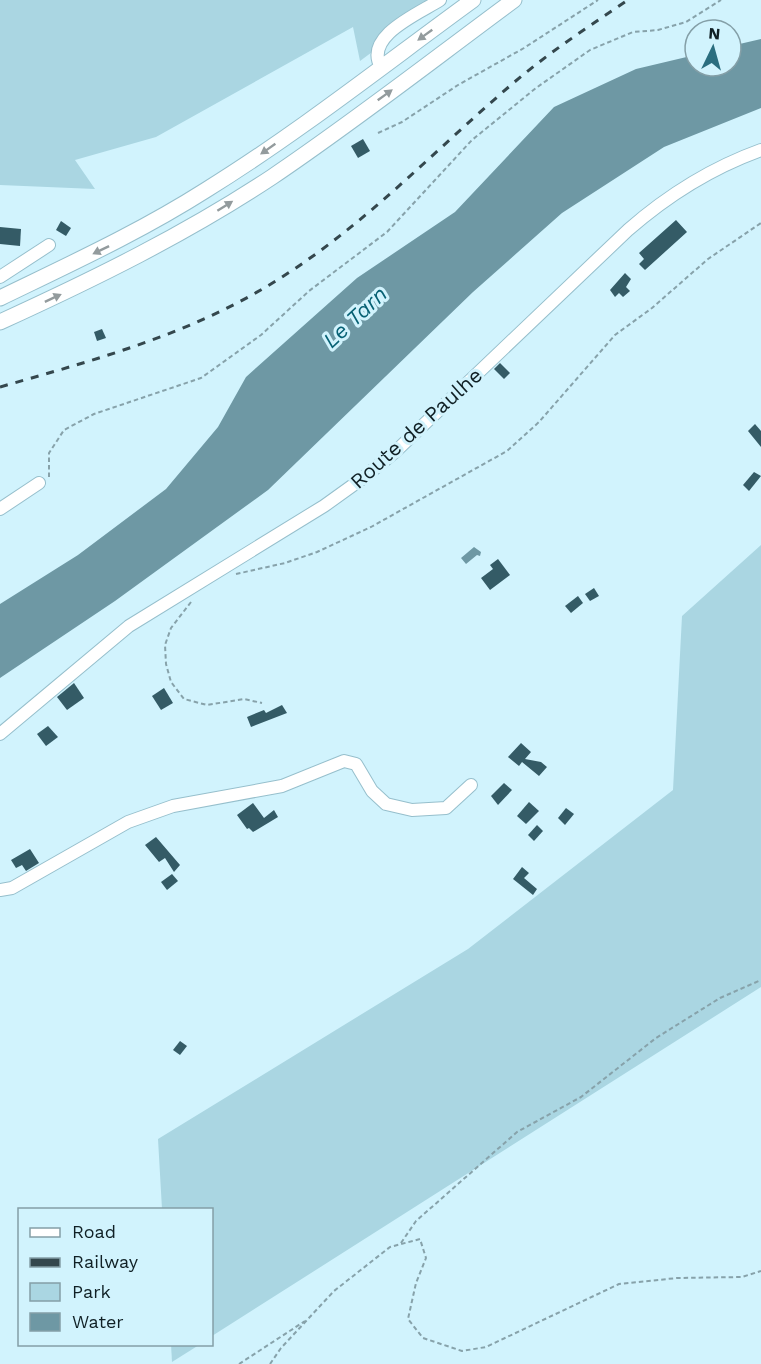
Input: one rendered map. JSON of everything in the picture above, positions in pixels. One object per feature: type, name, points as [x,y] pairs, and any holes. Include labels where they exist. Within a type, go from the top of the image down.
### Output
[{"type":"main road","points":[[0,298],[116,242],[207,190],[299,127],[472,0]]},
{"type":"main road","points":[[0,322],[118,267],[220,209],[317,145],[514,0]]},
{"type":"street","points":[[381,67],[378,62],[378,51],[380,42],[387,34],[440,0]]},
{"type":"street","name":"Route de Paulhe","points":[[0,734],[129,626],[294,525],[363,478],[396,451],[628,230],[668,197],[714,170],[761,150]]},
{"type":"street","points":[[0,277],[49,245]]},
{"type":"street","points":[[0,509],[39,483]]},
{"type":"street","points":[[0,890],[12,888],[128,822],[173,806],[282,786],[344,761],[356,764],[372,791],[386,804],[412,810],[446,808],[471,785]]},
{"type":"path","points":[[378,133],[402,122],[458,85],[524,48],[598,0]]},
{"type":"path","points":[[39,483],[49,477],[49,453],[64,430],[94,414],[201,378],[244,348],[309,291],[387,232],[472,140],[536,88],[590,50],[633,32],[658,30],[686,22],[721,0]]},
{"type":"path","points":[[230,574],[285,563],[317,552],[370,527],[507,451],[539,422],[615,335],[652,308],[708,259],[761,223]]},
{"type":"path","points":[[197,597],[171,628],[165,645],[166,664],[171,682],[184,699],[207,705],[244,699],[262,703]]},
{"type":"path","points":[[401,1244],[416,1221],[517,1132],[581,1097],[656,1038],[720,998],[761,980]]},
{"type":"path","points":[[270,1364],[281,1348],[334,1291],[390,1247],[420,1239],[426,1258],[416,1283],[408,1319],[423,1338],[462,1351],[486,1347],[620,1284],[677,1278],[742,1277],[761,1271]]},
{"type":"path","points":[[239,1364],[308,1319]]},
{"type":"green space","points":[[0,0],[442,0],[360,61],[353,27],[156,137],[75,160],[95,189],[0,185]]},
{"type":"green space","points":[[761,545],[761,987],[213,1335],[213,1208],[162,1208],[158,1139],[468,949],[673,790],[682,616]]},
{"type":"green space","points":[[171,1346],[197,1346],[172,1362]]},
{"type":"water","name":"Le Tarn","points":[[761,39],[761,108],[664,147],[562,213],[473,292],[268,490],[115,601],[0,678],[0,604],[78,555],[166,489],[218,427],[246,377],[357,278],[455,212],[554,107],[636,69],[683,58],[683,78],[743,78],[743,43]]},
{"type":"water","points":[[474,547],[481,552],[480,556],[477,555],[466,564],[461,558]]},
{"type":"building","points":[[363,139],[370,151],[358,158],[351,146]]},
{"type":"building","points":[[676,220],[687,232],[645,270],[639,264],[644,259],[639,253]]},
{"type":"building","points":[[61,221],[71,228],[66,236],[56,230]]},
{"type":"building","points":[[0,227],[21,229],[20,246],[0,244]]},
{"type":"building","points":[[625,273],[631,279],[626,287],[630,291],[623,297],[619,293],[615,297],[610,290]]},
{"type":"building","points":[[102,329],[106,338],[97,341],[94,332]]},
{"type":"building","points":[[500,363],[510,373],[504,379],[494,369]]},
{"type":"building","points":[[755,424],[761,431],[761,447],[748,431]]},
{"type":"building","points":[[754,472],[761,476],[749,491],[743,485]]},
{"type":"building","points":[[498,559],[510,575],[490,590],[481,578],[493,569],[490,565]]},
{"type":"building","points":[[594,588],[599,596],[590,601],[585,594]]},
{"type":"building","points":[[578,596],[583,603],[571,613],[565,606]]},
{"type":"building","points":[[74,683],[84,698],[67,710],[57,697]]},
{"type":"building","points":[[164,688],[173,703],[161,710],[152,696]]},
{"type":"building","points":[[282,705],[287,713],[251,727],[247,717],[264,710],[266,713]]},
{"type":"building","points":[[48,726],[58,737],[46,746],[37,734]]},
{"type":"building","points":[[521,743],[531,752],[525,759],[541,762],[547,767],[539,776],[522,762],[519,766],[508,757]]},
{"type":"building","points":[[504,783],[512,790],[498,805],[491,796]]},
{"type":"building","points":[[529,802],[539,811],[526,824],[517,816]]},
{"type":"building","points":[[253,803],[264,818],[274,810],[278,817],[253,832],[247,829],[237,815]]},
{"type":"building","points":[[566,808],[574,814],[565,825],[558,818]]},
{"type":"building","points":[[537,825],[543,831],[534,841],[528,835]]},
{"type":"building","points":[[156,837],[180,865],[174,872],[165,858],[159,862],[145,845]]},
{"type":"building","points":[[30,849],[39,863],[26,871],[22,865],[16,868],[11,860]]},
{"type":"building","points":[[522,867],[529,873],[524,878],[537,889],[533,895],[513,879]]},
{"type":"building","points":[[172,874],[178,881],[167,890],[161,882]]},
{"type":"building","points":[[180,1041],[187,1046],[180,1055],[173,1050]]},
{"type":"railway","points":[[0,387],[109,355],[180,329],[249,297],[282,277],[372,210],[525,73],[628,0]]}]
